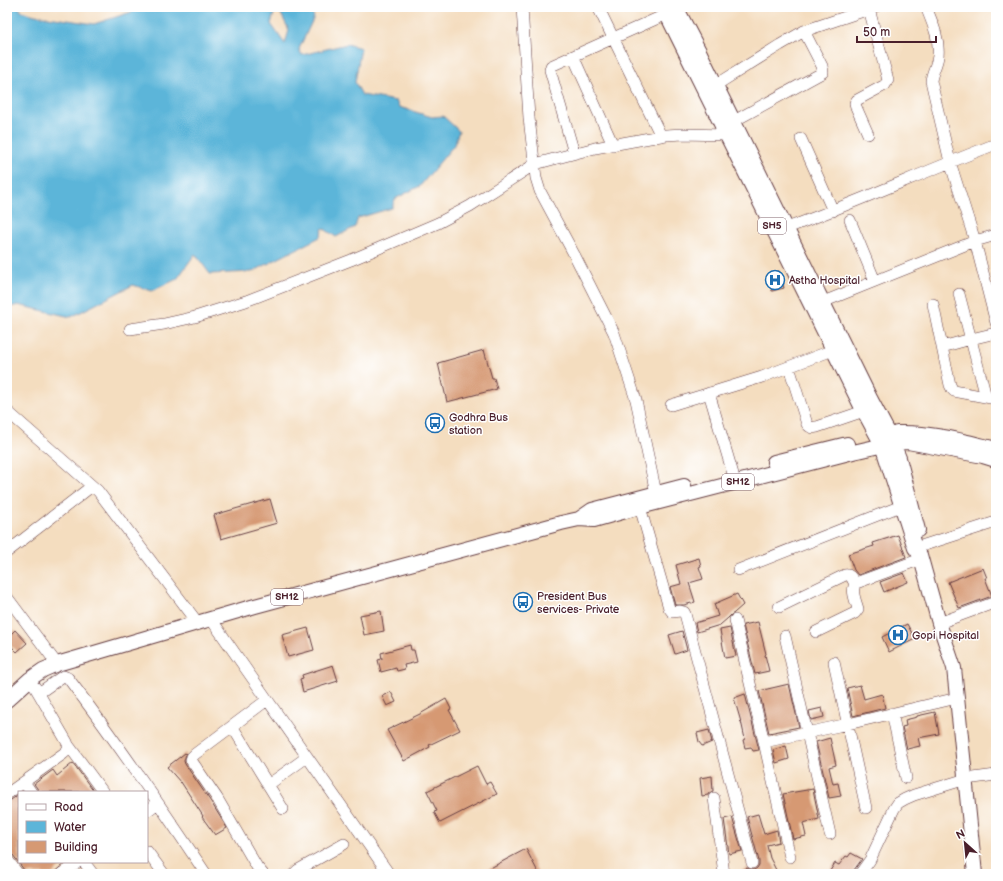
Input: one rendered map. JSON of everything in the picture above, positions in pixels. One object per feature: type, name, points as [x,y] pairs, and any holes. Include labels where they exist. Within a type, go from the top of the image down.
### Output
[{"type":"main road","name":"SH5","points":[[669,9],[716,85],[871,400],[885,440]]},
{"type":"main road","name":"SH5","points":[[669,9],[727,135],[833,350],[864,411],[885,440]]},
{"type":"main road","points":[[885,440],[907,433],[922,434],[996,449]]},
{"type":"main road","name":"SH12","points":[[579,519],[592,510],[817,451],[885,440]]},
{"type":"main road","name":"SH12","points":[[7,700],[30,679],[43,670],[57,664],[255,606],[579,519],[594,520],[845,454],[885,440]]},
{"type":"main road","points":[[885,440],[908,442],[996,460]]},
{"type":"main road","points":[[885,440],[901,506],[920,552]]},
{"type":"main road","points":[[885,440],[900,458],[920,552],[954,668],[975,874]]},
{"type":"street","points":[[522,7],[528,118],[536,178],[540,191],[614,333],[636,400],[656,493]]},
{"type":"street","points":[[598,7],[660,136]]},
{"type":"street","points":[[926,7],[935,29],[938,48],[938,57],[931,81],[950,162],[975,241],[996,323]]},
{"type":"street","points":[[716,85],[804,31],[872,8],[888,80],[885,85],[856,100],[856,107],[868,134]]},
{"type":"street","points":[[574,153],[550,68],[553,64],[613,38],[669,9]]},
{"type":"street","points":[[734,121],[823,72],[822,66],[804,31]]},
{"type":"street","points":[[572,56],[613,145]]},
{"type":"street","points":[[130,329],[164,324],[195,317],[246,300],[351,260],[438,223],[470,206],[534,164],[594,148],[660,136],[683,134],[727,135]]},
{"type":"street","points":[[801,140],[833,211]]},
{"type":"street","points":[[787,228],[833,211],[996,144]]},
{"type":"street","points":[[850,220],[875,281]]},
{"type":"street","points":[[823,302],[975,241],[996,235]]},
{"type":"street","points":[[933,304],[950,386],[954,391],[991,398],[971,339],[959,294]]},
{"type":"street","points":[[942,347],[996,334]]},
{"type":"street","points":[[671,406],[762,377],[833,350]]},
{"type":"street","points":[[789,367],[807,424],[810,427],[817,427],[864,411]]},
{"type":"street","points":[[709,393],[733,474]]},
{"type":"street","points":[[7,411],[98,491],[268,700],[389,874]]},
{"type":"street","points":[[7,552],[92,486]]},
{"type":"street","points":[[738,570],[901,506]]},
{"type":"street","points":[[640,507],[669,608],[672,612],[680,611],[684,612],[685,614],[752,863]]},
{"type":"street","points":[[855,584],[920,552],[996,522]]},
{"type":"street","points":[[779,607],[845,575],[848,574],[851,576],[855,584],[853,589],[858,609],[855,613],[816,632]]},
{"type":"street","points":[[7,597],[57,664]]},
{"type":"street","points":[[940,623],[996,602]]},
{"type":"street","points":[[735,620],[790,857]]},
{"type":"street","points":[[785,636],[830,834]]},
{"type":"street","points":[[834,662],[866,808]]},
{"type":"street","points":[[38,693],[63,676],[68,678],[158,803],[206,874]]},
{"type":"street","points":[[30,679],[69,746],[102,791]]},
{"type":"street","points":[[764,742],[957,698]]},
{"type":"street","points":[[263,874],[257,867],[217,798],[192,760],[192,757],[268,700]]},
{"type":"street","points":[[892,714],[906,778]]},
{"type":"street","points":[[232,726],[283,809]]},
{"type":"street","points":[[7,794],[66,751],[69,746]]},
{"type":"street","points":[[268,785],[307,756]]},
{"type":"street","points":[[860,874],[870,860],[898,803],[914,794],[966,779],[996,775]]},
{"type":"street","points":[[24,782],[30,791]]},
{"type":"street","points":[[714,798],[724,874]]},
{"type":"street","points":[[148,811],[158,803]]},
{"type":"street","points":[[294,874],[298,870],[344,844]]},
{"type":"street","points":[[148,852],[164,874]]},
{"type":"street","points":[[7,859],[18,874]]},
{"type":"street","points":[[62,874],[77,863]]},
{"type":"street","points":[[85,863],[93,874]]},
{"type":"water","points":[[7,7],[19,7],[21,11],[35,15],[94,24],[147,7],[309,7],[314,17],[299,49],[302,55],[347,44],[361,48],[355,82],[362,95],[396,101],[399,107],[432,117],[443,116],[459,131],[454,145],[420,186],[395,199],[392,208],[358,218],[355,227],[336,237],[323,228],[320,237],[252,272],[210,274],[195,254],[177,279],[152,291],[133,285],[71,317],[18,305],[7,308]],"holes":[[[275,10],[280,12],[289,30],[285,44],[271,24]]]},
{"type":"building","points":[[779,271],[784,288],[772,291],[767,275]]},
{"type":"building","points":[[484,350],[492,378],[494,378],[497,389],[447,402],[438,363]]},
{"type":"building","points":[[270,499],[277,523],[221,539],[214,515]]},
{"type":"building","points":[[898,535],[906,557],[858,575],[854,570],[848,554],[874,546],[873,543]]},
{"type":"building","points":[[699,558],[701,566],[699,567],[703,579],[689,583],[695,602],[684,605],[675,605],[670,587],[681,584],[676,565]]},
{"type":"building","points":[[983,568],[992,596],[959,608],[948,582]]},
{"type":"building","points":[[904,573],[908,582],[884,592],[880,582]]},
{"type":"building","points":[[737,594],[743,605],[720,625],[697,632],[695,623],[718,616],[714,604]]},
{"type":"building","points":[[381,611],[384,631],[364,635],[360,615]]},
{"type":"building","points":[[758,622],[769,671],[755,674],[743,625]]},
{"type":"building","points":[[907,624],[915,639],[889,652],[882,637]]},
{"type":"building","points":[[308,628],[314,650],[288,657],[282,635]]},
{"type":"building","points":[[730,628],[736,656],[725,658],[720,630]]},
{"type":"building","points":[[15,630],[27,643],[17,652],[7,642],[7,638]]},
{"type":"building","points":[[682,631],[687,650],[675,654],[669,635]]},
{"type":"building","points":[[410,645],[411,650],[414,650],[417,662],[404,665],[405,669],[397,671],[396,668],[381,672],[378,660],[382,659],[381,653]]},
{"type":"building","points":[[333,665],[338,681],[303,692],[300,679],[303,678],[302,675]]},
{"type":"building","points":[[789,684],[799,727],[769,733],[759,691]]},
{"type":"building","points":[[860,685],[864,699],[882,694],[885,708],[853,716],[847,688]]},
{"type":"building","points":[[391,692],[396,702],[387,706],[382,696]]},
{"type":"building","points":[[745,694],[759,750],[753,751],[751,747],[745,748],[743,740],[745,739],[734,698]]},
{"type":"building","points":[[446,699],[451,709],[449,710],[460,730],[429,745],[430,747],[404,761],[387,730]]},
{"type":"building","points":[[822,708],[824,717],[811,720],[809,711]]},
{"type":"building","points":[[935,712],[939,734],[918,738],[920,746],[907,749],[902,727],[906,726],[905,720]]},
{"type":"building","points":[[709,730],[712,742],[702,746],[699,742],[697,733]]},
{"type":"building","points":[[830,738],[836,765],[829,767],[833,784],[838,783],[841,796],[829,798],[816,742]]},
{"type":"building","points":[[786,746],[789,759],[776,763],[773,750]]},
{"type":"building","points":[[185,753],[185,764],[227,828],[215,835],[202,817],[203,816],[181,782],[167,767]]},
{"type":"building","points":[[73,763],[93,791],[38,791],[34,784],[53,770],[57,776]]},
{"type":"building","points":[[477,766],[486,784],[490,782],[497,794],[440,823],[434,812],[437,811],[427,791]]},
{"type":"building","points":[[712,776],[713,791],[708,795],[702,796],[700,778]]},
{"type":"building","points":[[813,789],[819,819],[803,823],[806,836],[793,839],[783,794]]},
{"type":"building","points":[[18,795],[18,862],[13,855],[7,852],[7,801]]},
{"type":"building","points":[[758,814],[764,834],[777,830],[779,842],[767,845],[770,858],[776,870],[767,874],[735,874],[747,868],[754,870],[759,865],[747,817]]},
{"type":"building","points":[[732,817],[742,851],[729,854],[724,819]]},
{"type":"building","points":[[526,849],[539,874],[479,874]]},
{"type":"building","points":[[851,853],[862,859],[854,870],[853,874],[828,874],[835,863],[839,865],[846,856],[848,857]]},
{"type":"building","points":[[19,863],[65,863],[52,874],[25,874]]},
{"type":"place","name":"Astha Hospital","points":[[775,280]]},
{"type":"place","name":"Godhra Bus station","points":[[435,423]]},
{"type":"place","name":"President Bus services- Private","points":[[523,602]]},
{"type":"place","name":"Gopi Hospital","points":[[898,635]]}]
